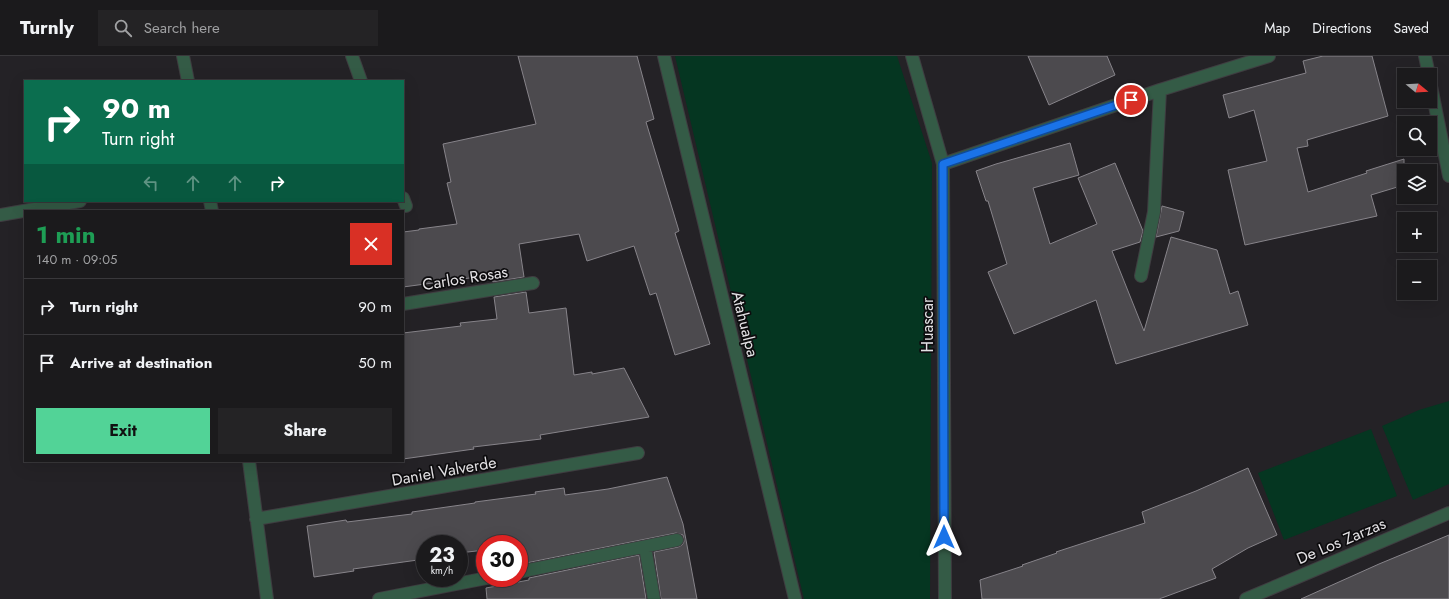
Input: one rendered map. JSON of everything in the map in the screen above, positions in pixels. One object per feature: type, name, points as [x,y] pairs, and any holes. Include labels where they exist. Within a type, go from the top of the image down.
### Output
[{"type":"street","points":[[183,56],[188,80]]},
{"type":"street","points":[[352,56],[361,80]]},
{"type":"street","name":"Atahualpa","points":[[664,56],[795,599]]},
{"type":"street","name":"Huascar","points":[[912,56],[943,164],[945,599]]},
{"type":"street","points":[[943,164],[1160,90],[1269,56]]},
{"type":"street","points":[[1425,56],[1428,68]]},
{"type":"street","points":[[1141,276],[1154,212],[1160,90]]},
{"type":"street","points":[[1435,108],[1449,176]]},
{"type":"street","points":[[29,210],[74,202]]},
{"type":"street","points":[[0,215],[24,211]]},
{"type":"street","name":"Carlos Rosas","points":[[404,304],[533,283]]},
{"type":"street","name":"Daniel Valverde","points":[[256,520],[638,453]]},
{"type":"street","points":[[249,462],[267,599]]},
{"type":"street","name":"De Los Zarzas","points":[[1246,599],[1449,513]]},
{"type":"street","points":[[528,570],[645,548],[677,540]]},
{"type":"street","points":[[645,548],[654,599]]},
{"type":"street","points":[[379,599],[476,580]]},
{"type":"green space","points":[[675,56],[897,56],[932,163],[930,599],[804,599]]},
{"type":"green space","points":[[1449,401],[1449,484],[1413,500],[1382,426],[1419,410]]},
{"type":"green space","points":[[1371,429],[1397,496],[1284,540],[1258,473]]},
{"type":"building","points":[[518,56],[637,56],[654,119],[646,122],[679,231],[675,233],[710,344],[675,355],[656,293],[650,295],[634,246],[587,261],[579,234],[519,244],[524,277],[493,282],[492,275],[404,287],[404,232],[457,224],[447,183],[451,182],[443,144],[536,124]]},
{"type":"building","points":[[1028,56],[1107,56],[1115,75],[1049,105]]},
{"type":"building","points":[[1323,56],[1372,56],[1388,116],[1307,140],[1308,146],[1297,148],[1308,192],[1367,173],[1366,171],[1404,159],[1404,164],[1397,164],[1397,187],[1371,195],[1377,216],[1245,245],[1228,170],[1267,161],[1254,110],[1229,118],[1223,95],[1306,73],[1303,61]]},
{"type":"building","points":[[1070,143],[1079,175],[1033,188],[1050,244],[1097,224],[1078,178],[1115,163],[1143,231],[1140,242],[1112,251],[1144,331],[1171,237],[1217,250],[1230,294],[1238,291],[1248,325],[1116,364],[1096,300],[1014,334],[988,272],[1007,264],[988,201],[986,201],[976,171]]},
{"type":"building","points":[[1162,206],[1184,212],[1179,231],[1156,237]]},
{"type":"building","points":[[526,292],[529,313],[566,308],[574,375],[592,372],[592,374],[624,368],[649,417],[540,435],[541,439],[473,447],[474,449],[404,459],[404,333],[461,326],[460,323],[497,319],[494,297]]},
{"type":"building","points":[[1248,468],[1277,535],[1248,548],[1212,569],[1216,578],[1159,599],[982,599],[980,580],[1023,566],[1022,565],[1057,553],[1056,552],[1145,523],[1142,512],[1196,491]]},
{"type":"building","points":[[667,477],[683,524],[697,599],[661,599],[654,552],[682,545],[684,542],[683,535],[676,533],[528,563],[528,535],[476,535],[476,551],[468,552],[468,535],[416,535],[416,560],[353,569],[354,571],[314,577],[307,526],[346,520],[347,522],[412,514],[412,512],[536,494],[535,492],[564,488],[565,495],[608,489]]},
{"type":"building","points":[[1449,535],[1449,599],[1301,599],[1379,564]]},
{"type":"building","points":[[639,555],[646,599],[487,599],[486,588],[528,587],[529,578]]},
{"type":"route","points":[[944,537],[943,164],[1131,100]]}]
